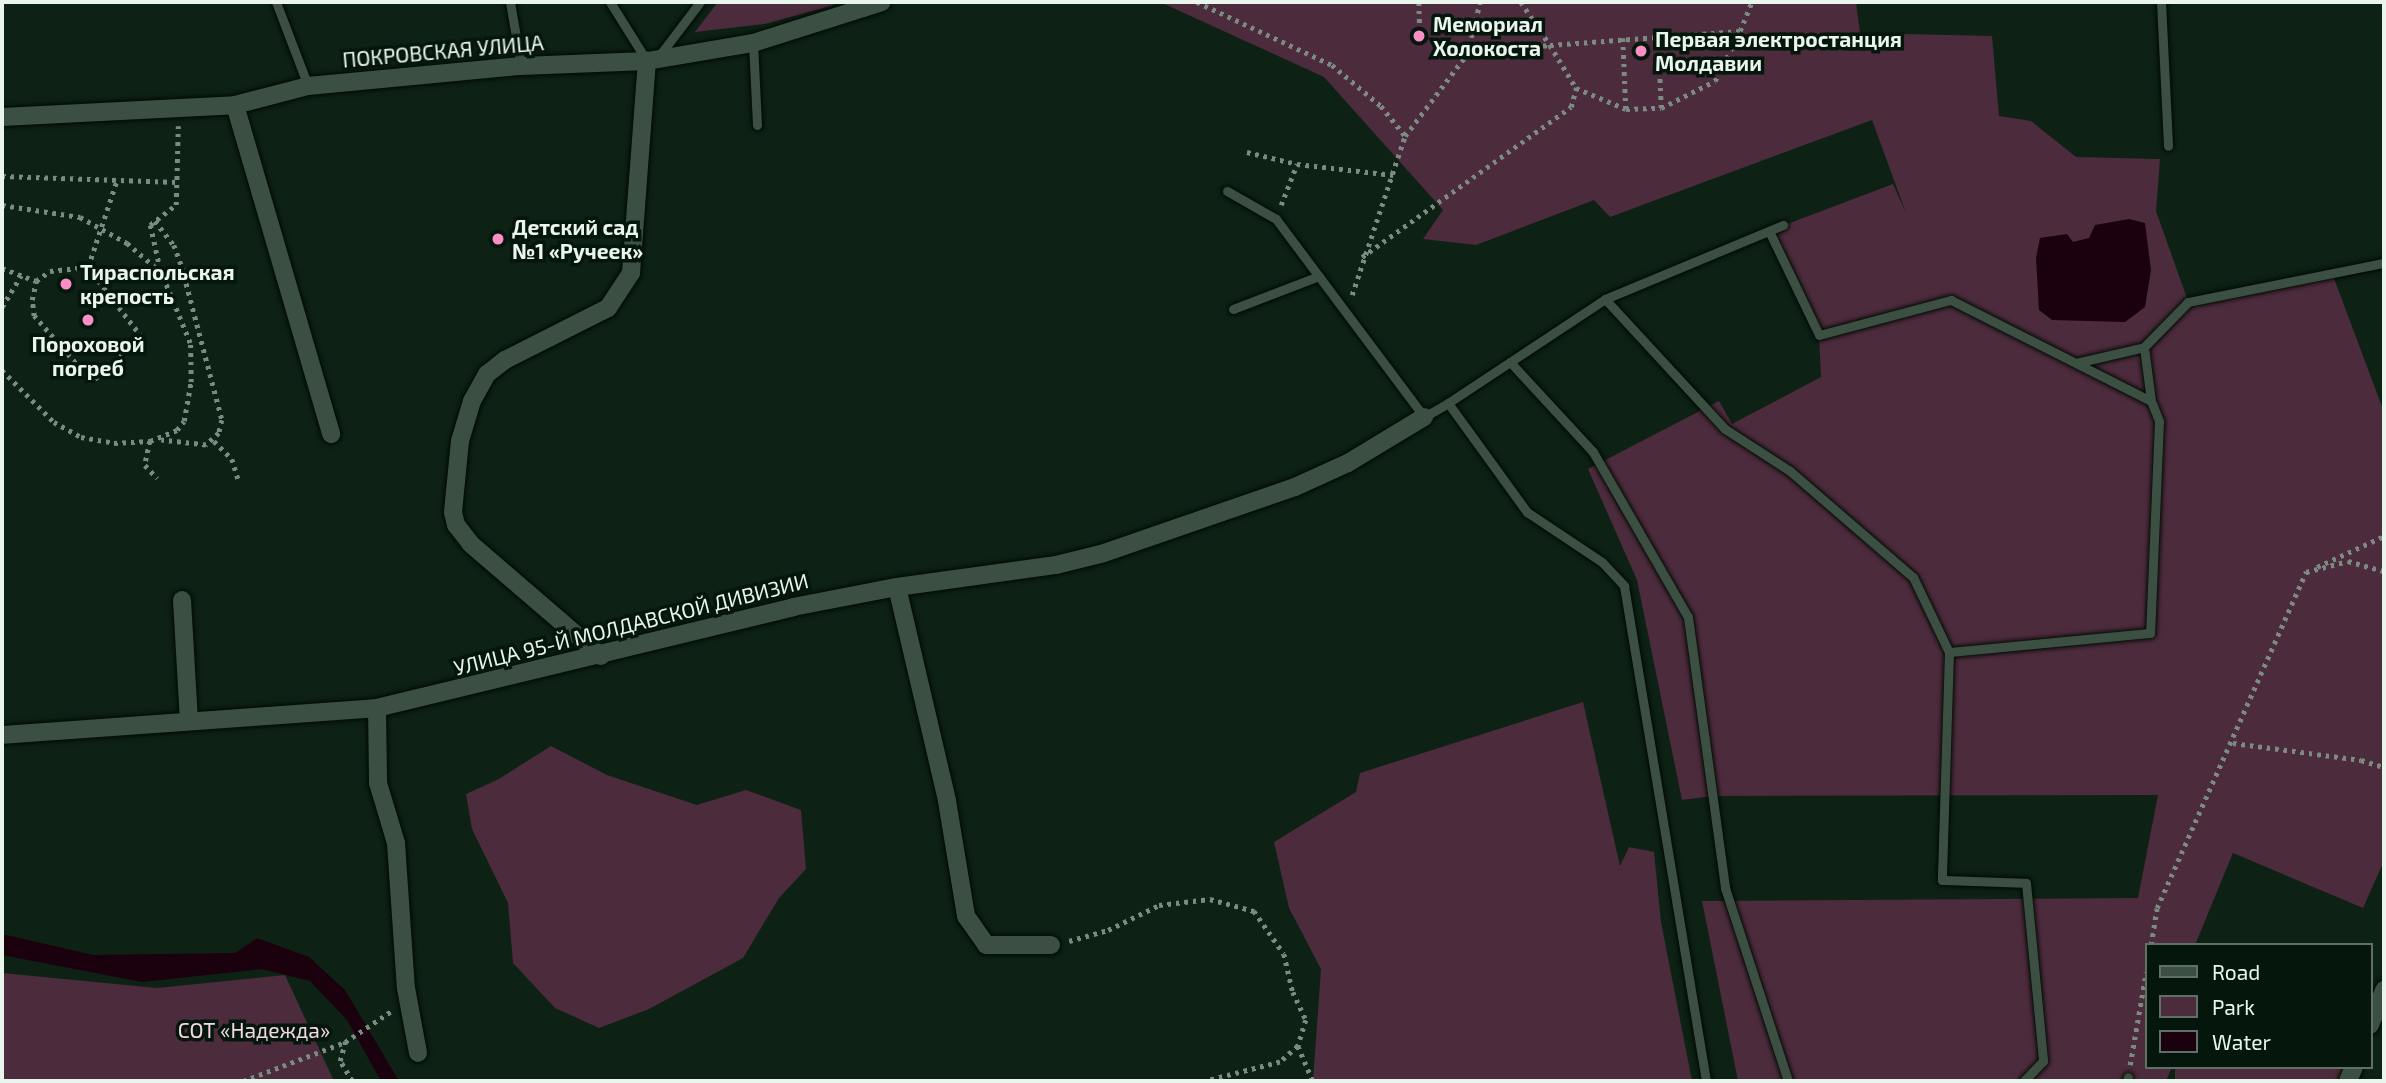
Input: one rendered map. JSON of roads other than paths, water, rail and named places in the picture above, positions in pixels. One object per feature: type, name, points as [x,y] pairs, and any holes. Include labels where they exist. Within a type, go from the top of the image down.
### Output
[{"type":"street","name":"ПОКРОВСКАЯ УЛИЦА","points":[[2,117],[235,105],[308,86],[521,66],[652,60],[753,43],[855,7],[882,2]]},
{"type":"street","points":[[601,656],[471,544],[456,525],[453,512],[460,441],[471,401],[487,374],[505,360],[608,308],[631,273],[652,60]]},
{"type":"street","points":[[235,105],[331,434]]},
{"type":"street","name":"УЛИЦА 95-Й МОЛДАВСКОЙ ДИВИЗИИ","points":[[2,735],[377,708],[601,656],[793,607],[897,587],[1056,565],[1104,553],[1295,487],[1348,463],[1424,417]]},
{"type":"street","points":[[897,587],[947,800],[966,916],[986,945],[1051,945]]},
{"type":"street","points":[[182,600],[189,721]]},
{"type":"street","points":[[377,708],[378,783],[396,843],[406,988],[418,1053]]},
{"type":"street","points":[[2372,1020],[2384,990]]},
{"type":"lane","points":[[276,2],[308,86]]},
{"type":"lane","points":[[510,2],[521,66]]},
{"type":"lane","points":[[610,2],[652,60],[700,2]]},
{"type":"lane","points":[[2161,2],[2168,146]]},
{"type":"lane","points":[[753,43],[757,125]]},
{"type":"lane","points":[[1227,191],[1276,219],[1424,417],[1605,299],[1783,225]]},
{"type":"lane","points":[[1769,231],[1819,334],[1951,300],[2151,401]]},
{"type":"lane","points":[[2076,363],[2144,347],[2188,302],[2384,263]]},
{"type":"lane","points":[[1233,309],[1319,276]]},
{"type":"lane","points":[[1605,299],[1726,429],[1790,471],[1913,577],[1949,652],[1942,880],[2026,883],[2043,1061],[2024,1081]]},
{"type":"lane","points":[[1949,652],[2150,633],[2159,421],[2151,401],[2144,347]]},
{"type":"lane","points":[[1510,362],[1593,452],[1688,617],[1725,888],[1788,1081]]},
{"type":"lane","points":[[1448,403],[1527,512],[1602,562],[1624,586],[1706,1081]]},
{"type":"water","points":[[2129,219],[2145,223],[2151,270],[2145,307],[2125,322],[2052,320],[2039,310],[2036,258],[2040,238],[2067,234],[2073,242],[2089,238],[2095,225]]},
{"type":"water","points":[[2,934],[93,955],[235,953],[257,938],[309,957],[345,990],[399,1081],[381,1081],[347,1020],[310,981],[262,969],[142,982],[2,955]]},
{"type":"place","name":"Мемориал Холокоста","points":[[1419,36]]},
{"type":"place","name":"Первая электростанция Молдавии","points":[[1641,51]]},
{"type":"place","name":"Детский сад №1 «Ручеек»","points":[[498,239]]},
{"type":"place","name":"Тираспольская крепость","points":[[66,284]]},
{"type":"place","name":"Пороховой погреб","points":[[88,320]]},
{"type":"park label","name":"СОТ «Надежда»","points":[[254,1030]]}]
